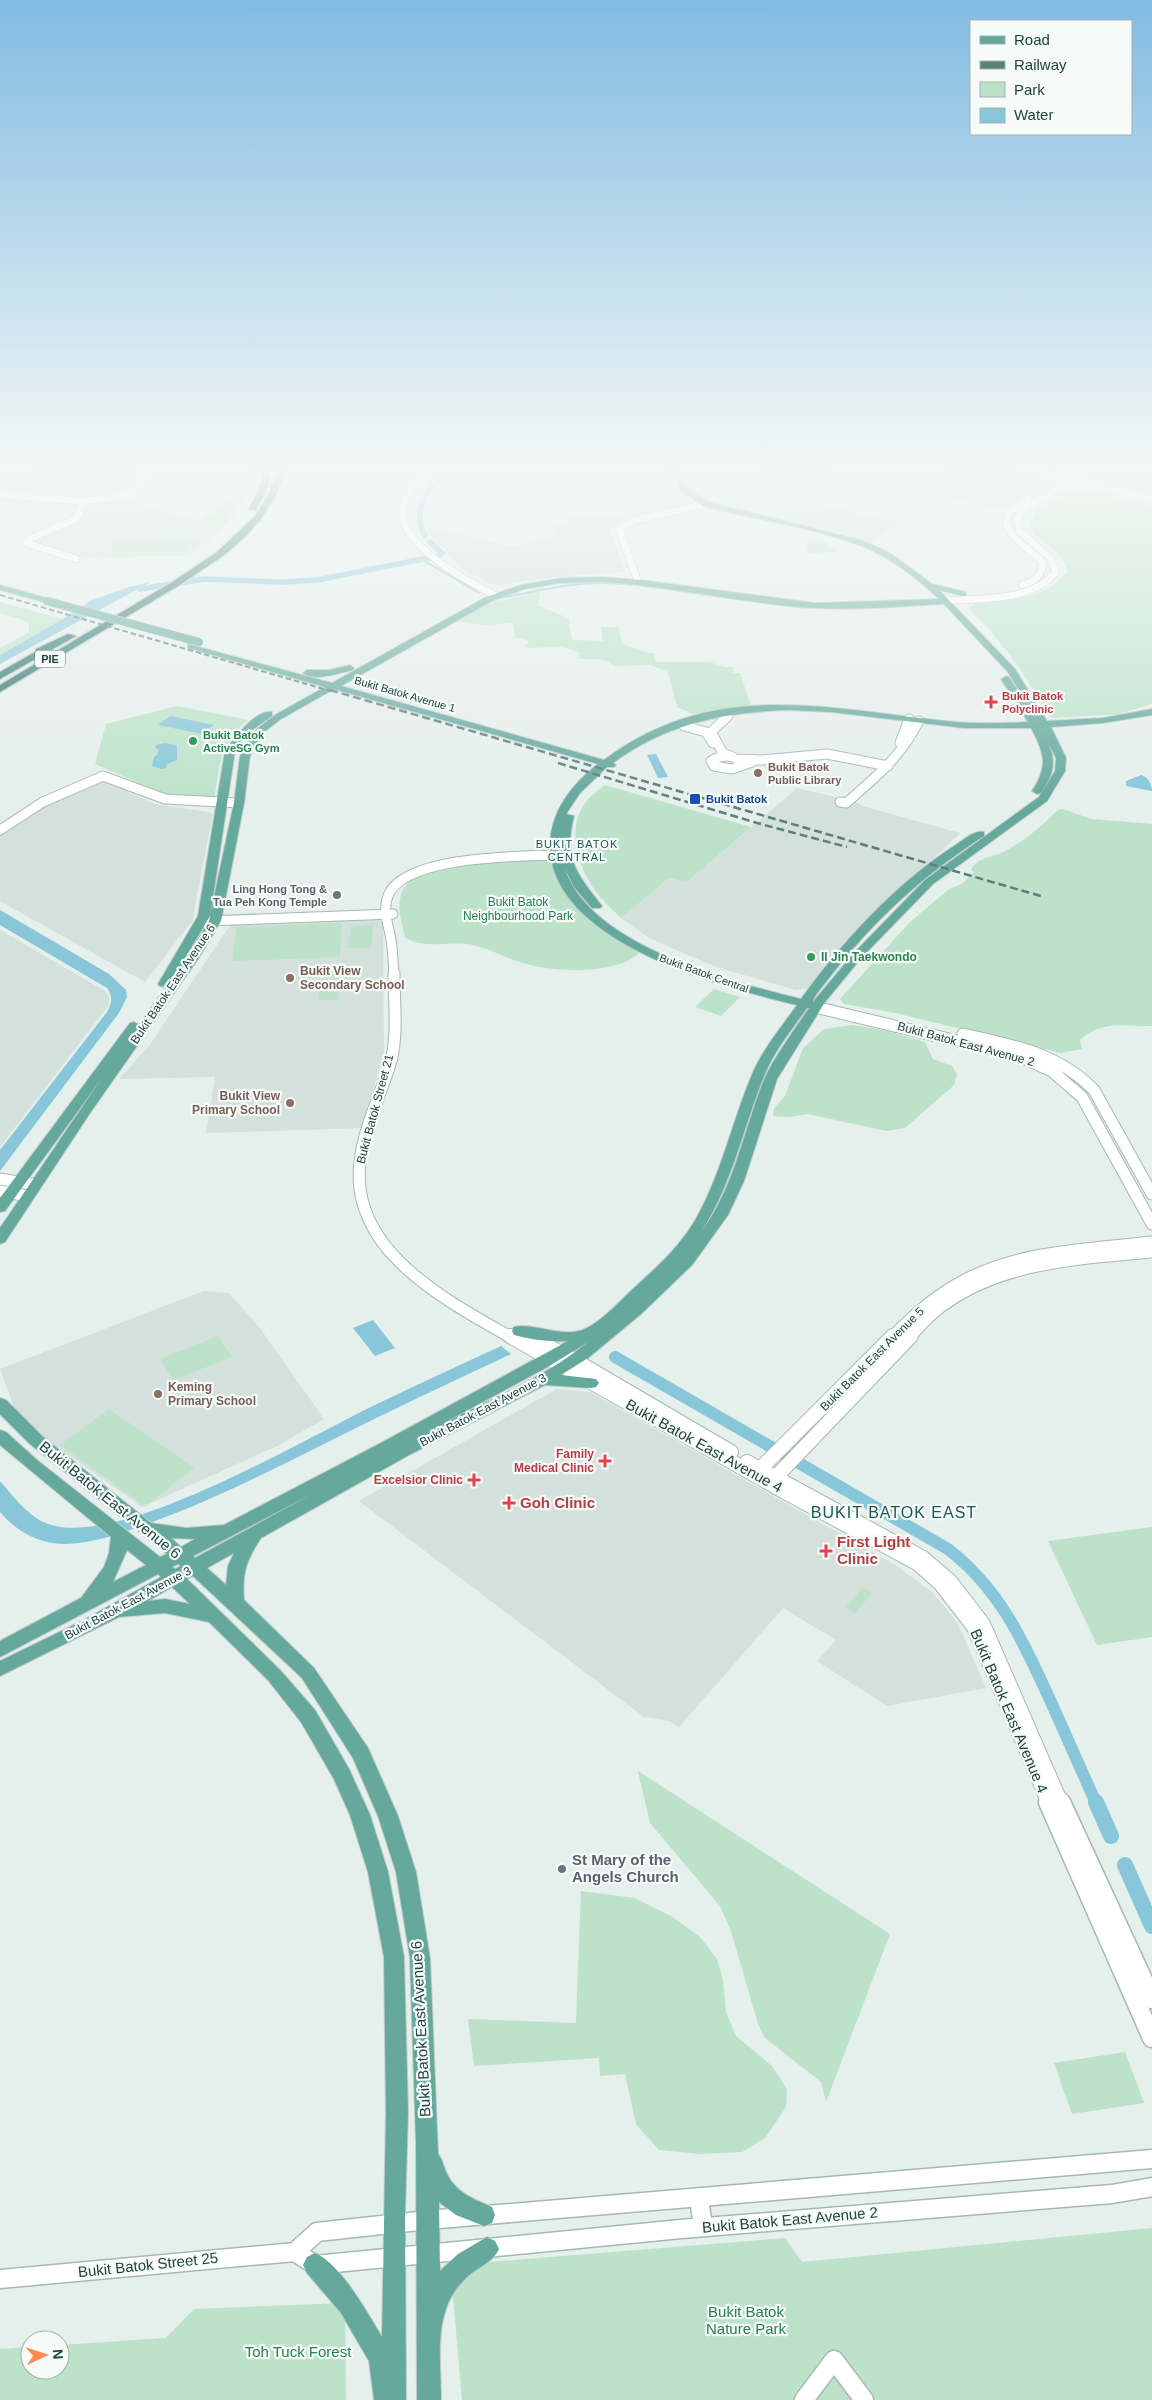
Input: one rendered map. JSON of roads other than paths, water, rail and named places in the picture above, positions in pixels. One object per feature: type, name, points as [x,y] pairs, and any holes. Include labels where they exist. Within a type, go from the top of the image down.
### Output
[{"type":"highway","name":"PIE","points":[[0,676],[165,582]]},
{"type":"highway","name":"PIE","points":[[0,689],[183,583]]},
{"type":"highway","points":[[0,700],[138,618],[183,583]]},
{"type":"highway","points":[[0,671],[70,636]]},
{"type":"main road","points":[[332,683],[350,668],[497,594],[567,582]]},
{"type":"main road","points":[[651,582],[802,604],[844,606],[938,599]]},
{"type":"main road","points":[[812,1002],[929,882],[1043,799],[1060,771],[1060,758],[1040,727],[1008,666],[938,599],[915,582]]},
{"type":"main road","points":[[926,582],[931,586],[967,596]]},
{"type":"main road","points":[[0,586],[43,602]]},
{"type":"main road","points":[[931,586],[938,599]]},
{"type":"main road","points":[[0,592],[43,602]]},
{"type":"main road","points":[[332,683],[362,670],[497,594]]},
{"type":"main road","points":[[901,601],[913,594]]},
{"type":"main road","points":[[950,612],[967,596]]},
{"type":"main road","points":[[901,601],[927,605],[950,612]]},
{"type":"main road","name":"Bukit Batok Avenue 1","points":[[43,602],[613,762]]},
{"type":"main road","points":[[350,668],[306,676],[305,698],[360,691],[359,677],[362,670]]},
{"type":"main road","name":"Bukit Batok East Avenue 6","points":[[0,1208],[10,1189],[161,989],[210,919],[222,803],[230,751],[249,726],[332,683]]},
{"type":"main road","name":"Bukit Batok East Avenue 6","points":[[0,1239],[192,959],[210,919],[239,803],[245,756],[261,730],[305,698]]},
{"type":"main road","name":"Bukit Batok Central","points":[[812,1002],[713,977],[669,962],[639,948],[583,907],[572,894],[561,875],[560,857],[565,826],[569,816],[587,788],[613,762],[639,741],[665,728],[703,716],[730,711],[790,707],[970,730],[1040,727]]},
{"type":"main road","points":[[1040,727],[1113,720],[1152,712]]},
{"type":"main road","name":"Bukit Batok Central","points":[[613,762],[653,740],[684,726],[728,716],[811,713],[913,722]]},
{"type":"main road","points":[[1040,727],[1111,725],[1152,716]]},
{"type":"main road","name":"Bukit Batok East Avenue 3","points":[[0,1670],[114,1612],[403,1452],[543,1379],[586,1335],[635,1296],[684,1247],[699,1225],[720,1185],[762,1067],[812,1002]]},
{"type":"main road","name":"Bukit Batok East Avenue 3","points":[[0,1650],[84,1604],[240,1526],[563,1359],[636,1310],[666,1284],[687,1262],[716,1222],[737,1181],[771,1079],[812,1002]]},
{"type":"main road","points":[[519,1331],[550,1337],[586,1335]]},
{"type":"main road","points":[[543,1379],[591,1383]]},
{"type":"main road","name":"Bukit Batok East Avenue 6","points":[[0,1404],[36,1440],[180,1555],[235,1603],[308,1674],[361,1754],[400,1848],[406,1872],[420,1958],[427,2143],[429,2400]]},
{"type":"main road","name":"Bukit Batok East Avenue 6","points":[[0,1436],[31,1464],[174,1578],[274,1674],[308,1716],[342,1775],[360,1815],[378,1872],[394,1957],[397,2112],[394,2223],[394,2400]]},
{"type":"main road","points":[[144,1527],[167,1533],[186,1534],[240,1526]]},
{"type":"main road","points":[[235,1603],[234,1569],[241,1554],[256,1532]]},
{"type":"main road","points":[[84,1604],[110,1574],[118,1555],[119,1535]]},
{"type":"main road","points":[[114,1612],[165,1606],[214,1616]]},
{"type":"main road","points":[[427,2143],[436,2178],[444,2193],[459,2206],[484,2215]]},
{"type":"main road","points":[[429,2328],[441,2292],[454,2270],[487,2249]]},
{"type":"main road","points":[[305,2259],[349,2306],[381,2358],[386,2400]]},
{"type":"street","points":[[472,582],[497,594]]},
{"type":"street","points":[[477,582],[497,594]]},
{"type":"street","points":[[967,596],[1015,587],[1029,582]]},
{"type":"street","points":[[938,599],[1025,591],[1048,582]]},
{"type":"street","points":[[728,716],[716,725],[711,732],[723,753],[737,761]]},
{"type":"street","points":[[843,803],[902,752],[913,722]]},
{"type":"street","points":[[684,726],[706,732],[718,752],[712,764],[718,768],[732,769],[737,761]]},
{"type":"street","points":[[714,759],[721,756],[737,761],[761,760],[822,754],[850,758],[884,767]]},
{"type":"street","points":[[0,830],[43,802],[103,776],[165,799],[239,803]]},
{"type":"street","points":[[210,919],[389,912],[397,890],[420,875],[436,868],[560,857]]},
{"type":"street","name":"Bukit Batok Street 21","points":[[389,912],[398,944],[398,1057],[370,1145],[366,1166],[368,1198],[389,1240],[422,1275],[453,1297],[519,1331],[563,1359]]},
{"type":"street","name":"Bukit Batok Street 21","points":[[389,912],[392,944],[391,1056],[359,1166],[361,1199],[382,1242],[416,1278],[447,1301],[563,1359]]},
{"type":"street","name":"Bukit Batok East Avenue 2","points":[[812,1002],[1011,1045],[1057,1060],[1082,1076],[1094,1090],[1152,1194]]},
{"type":"street","name":"Bukit Batok East Avenue 2","points":[[812,1002],[1016,1055],[1045,1065],[1070,1082],[1088,1106],[1152,1224]]},
{"type":"street","points":[[0,1179],[10,1189],[32,1190]]},
{"type":"street","name":"Bukit Batok East Avenue 5","points":[[758,1472],[919,1310],[956,1284],[1001,1265],[1036,1256],[1152,1242]]},
{"type":"street","name":"Bukit Batok East Avenue 5","points":[[777,1476],[933,1314],[964,1292],[1009,1271],[1026,1267],[1152,1252]]},
{"type":"street","name":"Bukit Batok East Avenue 4","points":[[563,1359],[591,1383],[758,1472],[777,1476],[923,1558],[950,1581],[983,1624],[1083,1852],[1152,1999]]},
{"type":"street","name":"Bukit Batok East Avenue 4","points":[[563,1359],[758,1472]]},
{"type":"street","name":"Bukit Batok East Avenue 4","points":[[777,1476],[917,1563],[940,1583],[974,1627],[1076,1868],[1152,2038]]},
{"type":"street","points":[[305,2259],[316,2232],[484,2215],[1152,2159]]},
{"type":"street","name":"Bukit Batok East Avenue 2","points":[[428,2256],[703,2227],[1112,2194],[1152,2187]]},
{"type":"street","points":[[699,2198],[703,2227]]},
{"type":"street","name":"Bukit Batok Street 25","points":[[0,2279],[305,2259],[394,2259],[428,2256]]},
{"type":"street","points":[[804,2400],[834,2360],[864,2400]]},
{"type":"water","points":[[151,582],[0,664],[0,655],[63,619],[90,601],[126,588]]},
{"type":"water","points":[[170,716],[214,725],[202,734],[158,725]]},
{"type":"water","points":[[165,743],[177,745],[177,760],[167,764],[166,768],[162,769],[152,766],[154,757],[159,750],[155,747],[156,745]]},
{"type":"water","points":[[656,754],[668,777],[658,778],[647,755]]},
{"type":"water","points":[[1141,775],[1149,781],[1152,791],[1126,786],[1126,781]]},
{"type":"water","points":[[0,910],[109,974],[126,990],[127,997],[119,1013],[0,1171],[0,1150],[107,1012],[111,1000],[107,988],[0,925]]},
{"type":"water","points":[[373,1320],[395,1348],[375,1356],[353,1328]]},
{"type":"water","points":[[501,1346],[511,1354],[239,1486],[119,1534],[77,1543],[47,1542],[21,1531],[0,1512],[0,1481],[31,1514],[55,1526],[87,1527],[127,1519],[171,1504],[217,1484],[377,1404]]},
{"type":"waterway","points":[[140,589],[185,582]]},
{"type":"waterway","points":[[460,582],[479,593]]},
{"type":"waterway","points":[[496,599],[563,586],[590,583],[642,585],[707,595]]},
{"type":"waterway","points":[[615,1357],[948,1549],[967,1565],[997,1600],[1021,1638],[1096,1803]]},
{"type":"waterway","points":[[1096,1802],[1111,1836]]},
{"type":"waterway","points":[[1125,1865],[1152,1926]]},
{"type":"railway","points":[[0,595],[334,692]]},
{"type":"railway","points":[[330,690],[1044,897]]},
{"type":"railway","points":[[558,763],[757,823],[847,847]]},
{"type":"place","name":"Bukit Batok Polyclinic","points":[[991,702]]},
{"type":"place","name":"Bukit Batok ActiveSG Gym","points":[[193,741]]},
{"type":"place","name":"Bukit Batok Public Library","points":[[758,773]]},
{"type":"place","name":"Bukit Batok","points":[[695,799]]},
{"type":"place","name":"Ling Hong Tong & Tua Peh Kong Temple","points":[[337,895]]},
{"type":"place","name":"Il Jin Taekwondo","points":[[811,957]]},
{"type":"place","name":"Bukit View Secondary School","points":[[290,978]]},
{"type":"place","name":"Bukit View Primary School","points":[[290,1103]]},
{"type":"place","name":"Keming Primary School","points":[[158,1394]]},
{"type":"place","name":"Family Medical Clinic","points":[[605,1461]]},
{"type":"place","name":"Excelsior Clinic","points":[[474,1480]]},
{"type":"place","name":"Goh Clinic","points":[[509,1503]]},
{"type":"place","name":"First Light Clinic","points":[[826,1551]]},
{"type":"place","name":"St Mary of the Angels Church","points":[[562,1869]]},
{"type":"district","name":"BUKIT BATOK CENTRAL","points":[[577,850]]},
{"type":"district","name":"BUKIT BATOK EAST","points":[[894,1512]]},
{"type":"park label","name":"Bukit Batok Neighbourhood Park","points":[[518,909]]},
{"type":"park label","name":"Bukit Batok Nature Park","points":[[746,2320]]},
{"type":"park label","name":"Toh Tuck Forest","points":[[298,2352]]}]
